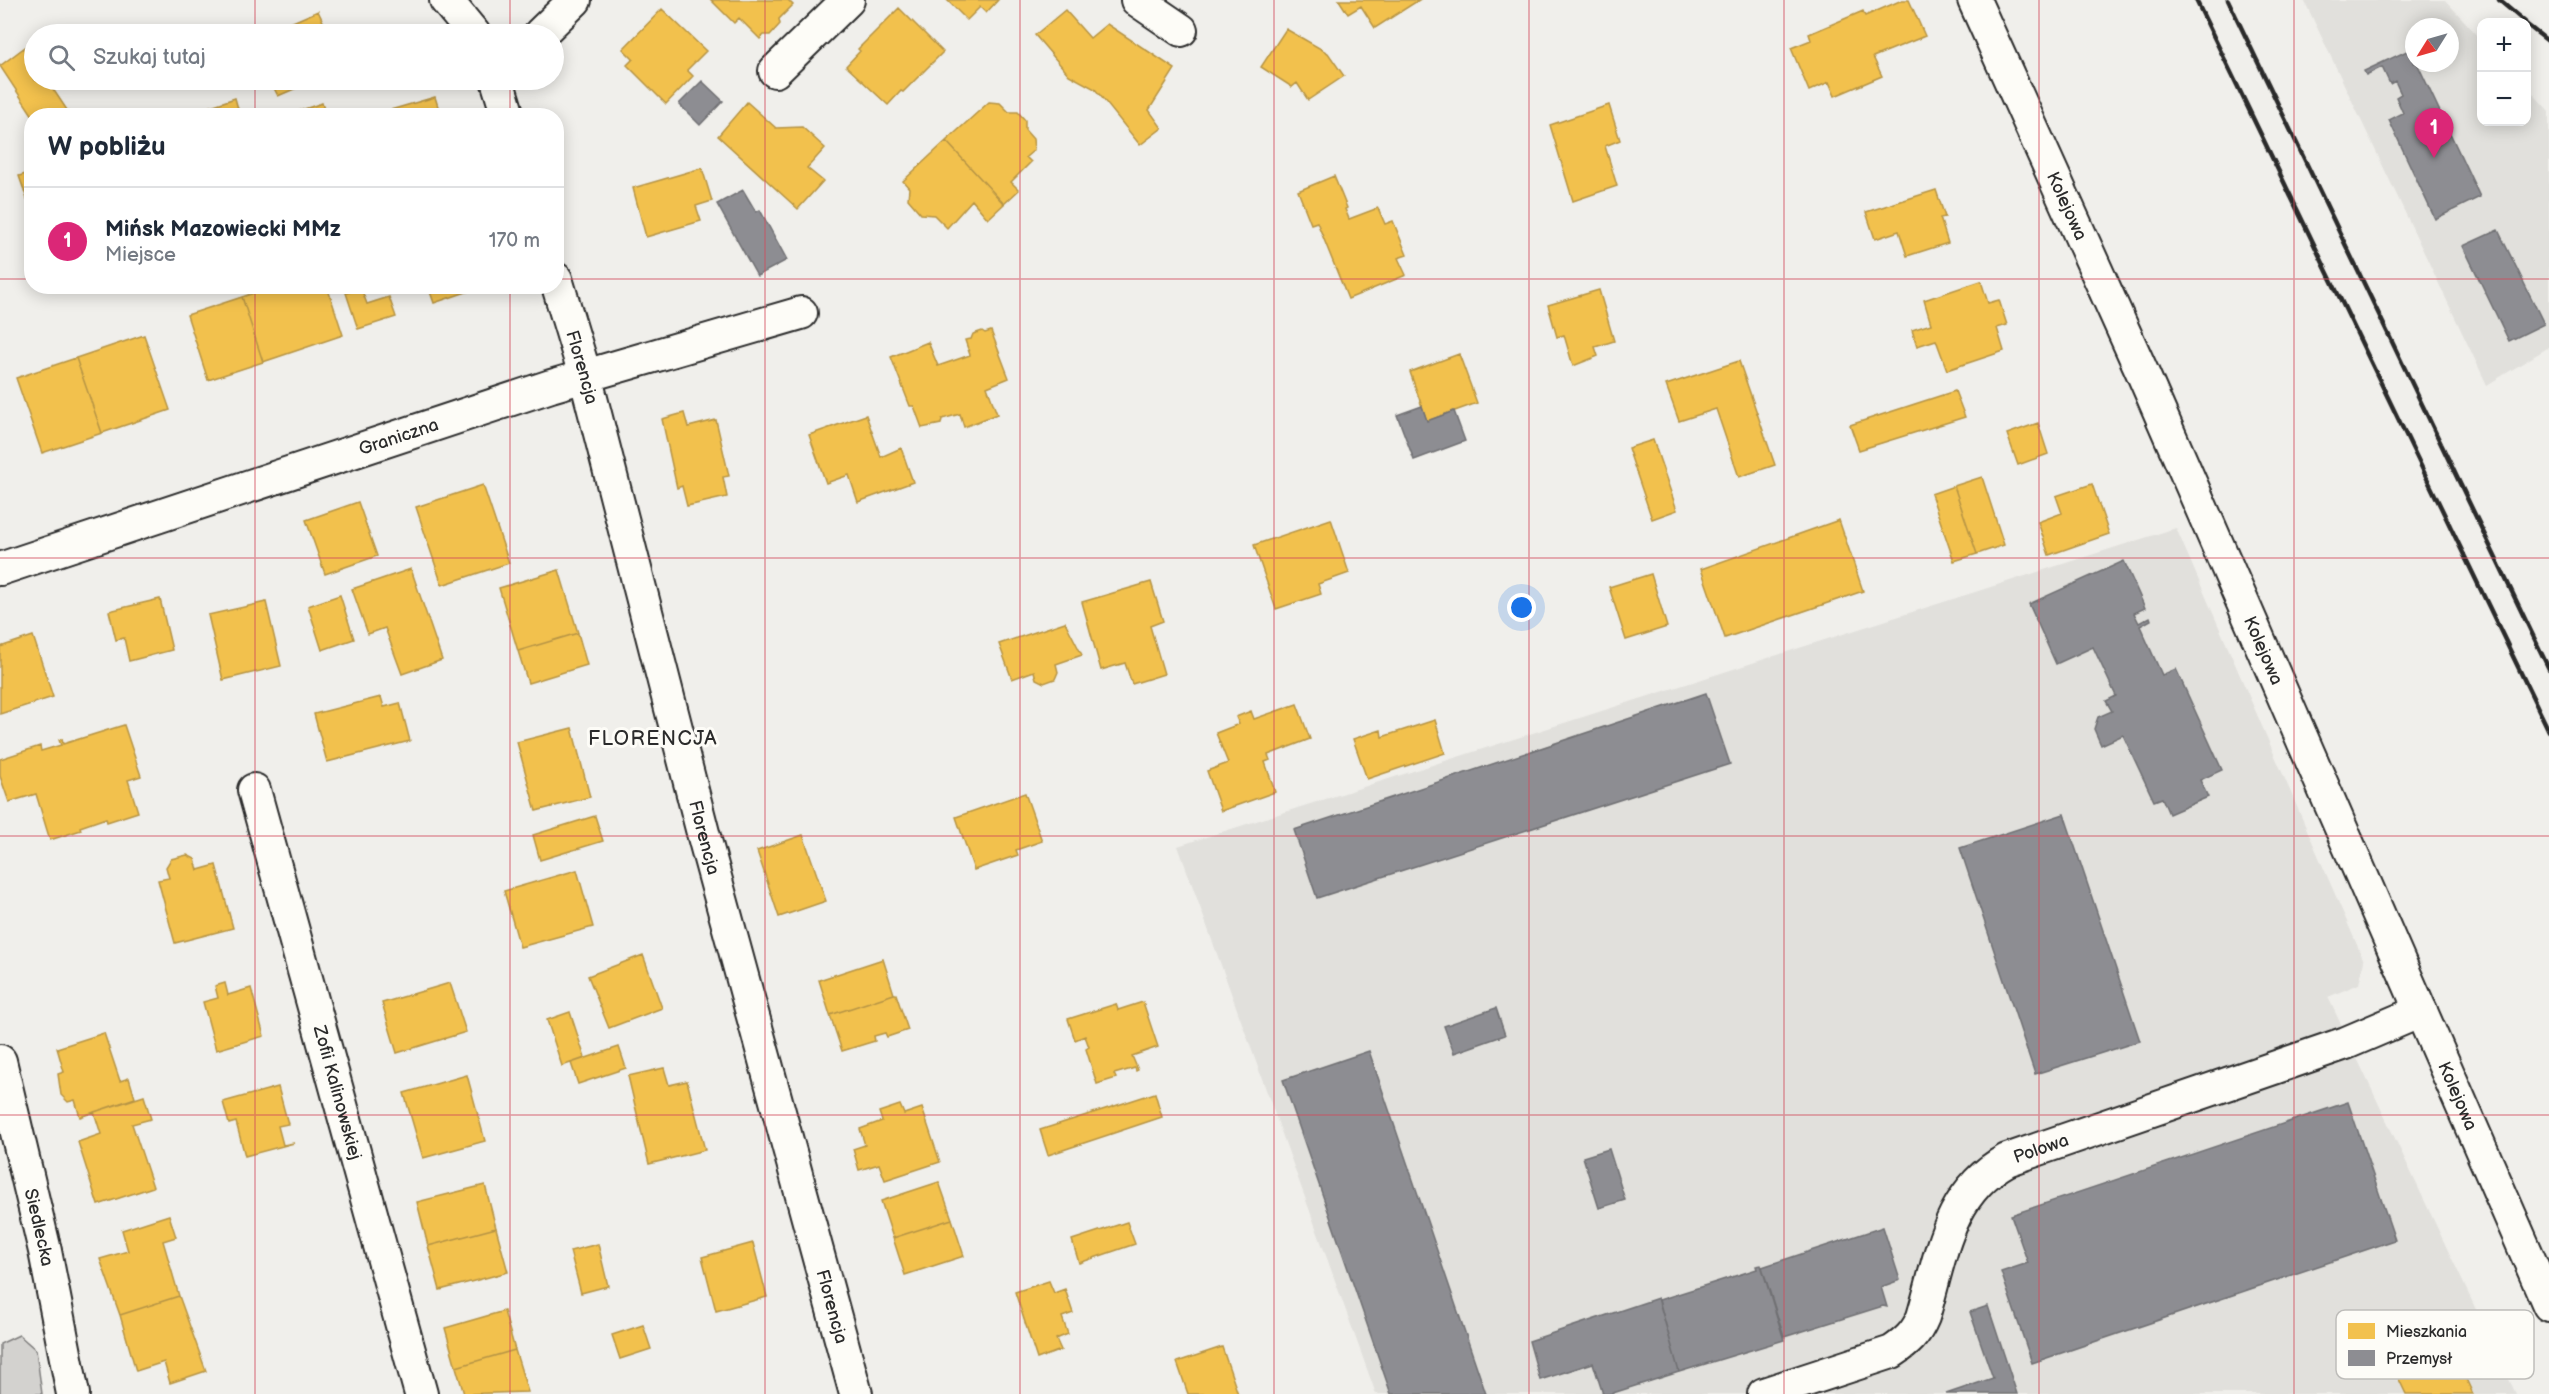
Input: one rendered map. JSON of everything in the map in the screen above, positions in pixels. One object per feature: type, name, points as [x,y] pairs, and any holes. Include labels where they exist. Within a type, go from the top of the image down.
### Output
[{"type":"street","points":[[446,0],[466,24]]},
{"type":"street","points":[[550,24],[574,0]]},
{"type":"street","points":[[776,70],[848,0]]},
{"type":"street","points":[[1137,0],[1181,30]]},
{"type":"street","name":"Kolejowa","points":[[1974,0],[2143,374],[2549,1305]]},
{"type":"street","points":[[500,90],[506,108]]},
{"type":"street","name":"Florencja","points":[[561,294],[585,375],[703,833],[856,1394]]},
{"type":"street","name":"Graniczna","points":[[0,568],[585,375],[801,313]]},
{"type":"street","name":"Zofii Kalinowskiej","points":[[254,790],[421,1394]]},
{"type":"street","name":"Polowa","points":[[1764,1394],[1892,1352],[1906,1343],[1917,1332],[1923,1317],[1952,1218],[1964,1198],[1991,1169],[2007,1160],[2346,1043],[2421,1011]]},
{"type":"street","name":"Siedlecka","points":[[0,1061],[45,1251],[73,1394]]},
{"type":"shaded area","points":[[2304,0],[2445,0],[2477,35],[2477,126],[2531,126],[2531,91],[2549,111],[2549,347],[2487,385]]},
{"type":"shaded area","points":[[2176,528],[2364,961],[2359,984],[2328,997],[2476,1310],[2336,1310],[2336,1379],[2509,1379],[2516,1394],[1376,1394],[1178,846]]},
{"type":"shaded area","points":[[19,1335],[36,1350],[42,1394],[0,1394],[0,1344]]},
{"type":"building: Mieszkania","points":[[711,0],[788,0],[793,5],[779,19],[780,24],[770,35],[764,35],[760,39],[739,18],[734,23]]},
{"type":"building: Mieszkania","points":[[947,0],[998,0],[986,13],[980,7],[967,20]]},
{"type":"building: Mieszkania","points":[[1339,0],[1419,0],[1375,28],[1361,6],[1348,14]]},
{"type":"building: Mieszkania","points":[[1902,0],[1909,0],[1925,36],[1873,57],[1882,76],[1835,96],[1829,82],[1809,91],[1791,48],[1811,40],[1809,34],[1863,11],[1865,16]]},
{"type":"building: Mieszkania","points":[[899,8],[943,52],[888,105],[846,66],[860,51],[858,49]]},
{"type":"building: Mieszkania","points":[[662,9],[706,51],[687,70],[693,76],[666,104],[627,65],[633,59],[623,49]]},
{"type":"building: Mieszkania","points":[[1065,10],[1090,38],[1107,24],[1175,69],[1149,110],[1162,128],[1140,145],[1095,89],[1069,75],[1035,35]]},
{"type":"building: Mieszkania","points":[[318,11],[324,24],[288,24]]},
{"type":"building: Mieszkania","points":[[1286,29],[1328,53],[1344,76],[1308,100],[1297,83],[1292,87],[1261,67]]},
{"type":"building: Mieszkania","points":[[24,48],[24,90],[54,90],[66,108],[28,108],[0,66]]},
{"type":"building: Mieszkania","points":[[275,90],[292,90],[278,96]]},
{"type":"building: Mieszkania","points":[[435,97],[438,108],[397,108]]},
{"type":"building: Mieszkania","points":[[235,98],[238,108],[205,108]]},
{"type":"building: Mieszkania","points":[[747,102],[776,128],[802,127],[825,148],[807,168],[823,181],[798,209],[718,136]]},
{"type":"building: Mieszkania","points":[[989,102],[1000,103],[1009,112],[1018,112],[1025,120],[1025,130],[1033,139],[1034,150],[1026,157],[1031,162],[1011,182],[1019,190],[1004,204],[946,141]]},
{"type":"building: Mieszkania","points":[[322,103],[324,108],[307,108]]},
{"type":"building: Mieszkania","points":[[1609,105],[1620,140],[1605,146],[1617,186],[1573,201],[1550,125]]},
{"type":"building: Mieszkania","points":[[946,141],[1004,204],[988,219],[972,200],[947,228],[934,215],[921,214],[908,199],[909,188],[903,181]]},
{"type":"building: Mieszkania","points":[[702,168],[712,201],[696,206],[701,221],[646,237],[633,188]]},
{"type":"building: Mieszkania","points":[[24,174],[24,190],[19,176]]},
{"type":"building: Mieszkania","points":[[1334,176],[1349,219],[1378,208],[1385,224],[1393,221],[1407,255],[1398,258],[1406,275],[1348,299],[1317,222],[1311,224],[1298,191]]},
{"type":"building: Mieszkania","points":[[1936,190],[1945,217],[1940,218],[1948,243],[1907,256],[1899,231],[1875,239],[1866,212]]},
{"type":"building: Mieszkania","points":[[1981,281],[1988,303],[1999,300],[2007,325],[1997,328],[2004,351],[1947,370],[1936,340],[1917,346],[1912,330],[1931,324],[1924,300]]},
{"type":"building: Mieszkania","points":[[1599,290],[1614,341],[1595,347],[1598,356],[1573,366],[1564,335],[1557,337],[1548,305]]},
{"type":"building: Mieszkania","points":[[251,294],[330,294],[343,335],[263,362],[242,297]]},
{"type":"building: Mieszkania","points":[[346,294],[363,294],[367,304],[389,297],[396,317],[358,329]]},
{"type":"building: Mieszkania","points":[[431,294],[460,294],[434,303]]},
{"type":"building: Mieszkania","points":[[242,297],[263,362],[208,380],[187,315]]},
{"type":"building: Mieszkania","points":[[982,331],[985,333],[991,331],[1009,378],[987,387],[997,414],[964,427],[960,414],[942,419],[941,424],[922,428],[914,406],[910,406],[891,357],[928,342],[938,366],[970,355],[965,340],[971,339],[973,334]]},
{"type":"building: Mieszkania","points":[[144,335],[170,410],[102,433],[76,358]]},
{"type":"building: Mieszkania","points":[[1459,354],[1477,403],[1427,421],[1410,372]]},
{"type":"building: Mieszkania","points":[[76,358],[102,433],[42,453],[16,378]]},
{"type":"building: Mieszkania","points":[[1739,361],[1775,465],[1739,477],[1716,409],[1679,421],[1666,385]]},
{"type":"building: Mieszkania","points":[[1955,391],[1965,417],[1859,450],[1850,425]]},
{"type":"building: Mieszkania","points":[[684,413],[688,427],[716,420],[729,476],[723,477],[727,497],[687,506],[682,486],[677,488],[662,419]]},
{"type":"building: Mieszkania","points":[[866,415],[881,457],[901,448],[913,482],[858,502],[849,475],[826,483],[809,435]]},
{"type":"building: Mieszkania","points":[[2038,423],[2048,454],[2018,465],[2007,434]]},
{"type":"building: Mieszkania","points":[[1653,440],[1677,510],[1652,519],[1628,448]]},
{"type":"building: Mieszkania","points":[[1982,477],[2004,545],[1977,554],[1954,486]]},
{"type":"building: Mieszkania","points":[[2092,484],[2109,534],[2049,555],[2038,522],[2062,513],[2056,496]]},
{"type":"building: Mieszkania","points":[[483,485],[509,563],[442,585],[416,507]]},
{"type":"building: Mieszkania","points":[[1954,486],[1977,554],[1954,561],[1931,494]]},
{"type":"building: Mieszkania","points":[[358,502],[377,556],[325,574],[306,520]]},
{"type":"building: Mieszkania","points":[[1331,519],[1349,573],[1318,584],[1321,594],[1276,609],[1254,545]]},
{"type":"building: Mieszkania","points":[[1839,520],[1863,591],[1725,638],[1701,569]]},
{"type":"building: Mieszkania","points":[[411,569],[442,660],[402,674],[385,628],[368,634],[352,589]]},
{"type":"building: Mieszkania","points":[[559,570],[578,633],[518,651],[499,588]]},
{"type":"building: Mieszkania","points":[[1651,574],[1667,627],[1626,640],[1609,587]]},
{"type":"building: Mieszkania","points":[[1151,582],[1163,621],[1150,626],[1164,674],[1132,684],[1125,663],[1101,670],[1082,602]]},
{"type":"building: Mieszkania","points":[[340,595],[354,639],[322,650],[308,606]]},
{"type":"building: Mieszkania","points":[[160,599],[172,650],[129,661],[124,638],[116,640],[109,611]]},
{"type":"building: Mieszkania","points":[[266,602],[281,666],[223,680],[208,615]]},
{"type":"building: Mieszkania","points":[[1065,622],[1082,655],[1056,664],[1058,672],[1055,679],[1044,683],[1036,679],[1034,671],[1012,679],[999,644]]},
{"type":"building: Mieszkania","points":[[578,633],[587,665],[528,683],[518,651]]},
{"type":"building: Mieszkania","points":[[33,636],[53,697],[0,714],[0,647]]},
{"type":"building: Mieszkania","points":[[381,697],[384,707],[400,703],[410,741],[327,762],[314,714]]},
{"type":"building: Mieszkania","points":[[1297,704],[1310,739],[1268,755],[1270,760],[1265,762],[1275,792],[1221,811],[1207,771],[1228,763],[1216,733],[1239,724],[1236,717],[1251,711],[1254,719]]},
{"type":"building: Mieszkania","points":[[1435,720],[1445,753],[1367,779],[1353,739],[1381,730],[1382,737]]},
{"type":"building: Mieszkania","points":[[124,725],[141,776],[128,780],[138,812],[107,822],[106,818],[80,827],[81,830],[50,840],[36,794],[9,802],[0,776],[0,759],[40,746],[41,751],[61,745],[59,740],[62,739],[63,744]]},
{"type":"building: Mieszkania","points":[[572,728],[590,797],[536,811],[517,742]]},
{"type":"building: Mieszkania","points":[[1025,793],[1042,841],[1016,850],[1018,855],[974,870],[956,817]]},
{"type":"building: Mieszkania","points":[[595,816],[603,841],[540,860],[533,835]]},
{"type":"building: Mieszkania","points":[[803,835],[826,901],[779,917],[757,851]]},
{"type":"building: Mieszkania","points":[[187,855],[195,859],[198,870],[216,865],[233,928],[175,943],[158,880],[169,878],[166,867],[171,859]]},
{"type":"building: Mieszkania","points":[[577,870],[593,927],[520,947],[504,891]]},
{"type":"building: Mieszkania","points":[[643,955],[662,1008],[609,1028],[588,976]]},
{"type":"building: Mieszkania","points":[[883,959],[894,994],[830,1015],[819,980]]},
{"type":"building: Mieszkania","points":[[225,983],[228,995],[251,988],[264,1036],[216,1050],[203,1002],[218,998],[215,986]]},
{"type":"building: Mieszkania","points":[[450,983],[466,1032],[397,1053],[382,1003]]},
{"type":"building: Mieszkania","points":[[896,994],[908,1030],[887,1037],[885,1033],[874,1036],[875,1041],[842,1051],[830,1015]]},
{"type":"building: Mieszkania","points":[[1143,1002],[1158,1047],[1132,1056],[1138,1070],[1136,1071],[1135,1068],[1114,1074],[1116,1078],[1097,1084],[1086,1049],[1089,1047],[1085,1036],[1075,1040],[1068,1019],[1116,1004],[1118,1010]]},
{"type":"building: Mieszkania","points":[[570,1012],[585,1058],[562,1066],[547,1020]]},
{"type":"building: Mieszkania","points":[[104,1033],[120,1081],[129,1078],[135,1098],[80,1117],[75,1100],[68,1102],[61,1095],[58,1074],[64,1072],[57,1048]]},
{"type":"building: Mieszkania","points":[[619,1047],[626,1068],[578,1084],[571,1063]]},
{"type":"building: Mieszkania","points":[[664,1068],[669,1085],[687,1081],[705,1150],[649,1164],[628,1076]]},
{"type":"building: Mieszkania","points":[[467,1075],[485,1141],[423,1158],[404,1093]]},
{"type":"building: Mieszkania","points":[[278,1087],[288,1124],[278,1126],[283,1145],[294,1143],[245,1156],[236,1122],[229,1124],[223,1102]]},
{"type":"building: Mieszkania","points":[[1155,1093],[1162,1117],[1048,1155],[1040,1130]]},
{"type":"building: Mieszkania","points":[[144,1096],[151,1119],[132,1124],[153,1187],[98,1205],[78,1142],[101,1134],[94,1112]]},
{"type":"building: Mieszkania","points":[[900,1105],[904,1114],[922,1108],[940,1162],[885,1180],[879,1164],[859,1170],[853,1149],[865,1145],[860,1129],[882,1121],[879,1112]]},
{"type":"building: Mieszkania","points":[[939,1182],[952,1219],[893,1238],[881,1201]]},
{"type":"building: Mieszkania","points":[[485,1185],[496,1228],[428,1246],[417,1202]]},
{"type":"building: Mieszkania","points":[[169,1215],[176,1237],[163,1241],[179,1296],[120,1315],[100,1259],[128,1251],[122,1230]]},
{"type":"building: Mieszkania","points":[[952,1219],[964,1256],[905,1275],[893,1238]]},
{"type":"building: Mieszkania","points":[[1127,1222],[1135,1244],[1079,1263],[1072,1240]]},
{"type":"building: Mieszkania","points":[[496,1228],[508,1272],[440,1290],[428,1246]]},
{"type":"building: Mieszkania","points":[[753,1243],[767,1297],[716,1311],[702,1257]]},
{"type":"building: Mieszkania","points":[[598,1244],[608,1286],[581,1293],[570,1251]]},
{"type":"building: Mieszkania","points":[[1049,1281],[1054,1293],[1065,1289],[1073,1313],[1062,1317],[1068,1334],[1056,1339],[1061,1350],[1037,1359],[1015,1292]]},
{"type":"building: Mieszkania","points":[[179,1296],[206,1371],[170,1383],[164,1362],[136,1371],[120,1315]]},
{"type":"building: Mieszkania","points":[[504,1311],[515,1350],[456,1367],[445,1328]]},
{"type":"building: Mieszkania","points":[[643,1325],[651,1349],[620,1359],[612,1335]]},
{"type":"building: Mieszkania","points":[[1222,1347],[1238,1394],[1188,1394],[1177,1362]]},
{"type":"building: Mieszkania","points":[[515,1350],[528,1392],[464,1394],[456,1367]]},
{"type":"building: Mieszkania","points":[[2399,1379],[2466,1379],[2473,1394],[2406,1394]]},
{"type":"building: Przemysł","points":[[2405,52],[2405,72],[2421,72],[2480,197],[2435,219],[2389,120],[2403,113],[2396,97],[2401,94],[2395,81],[2390,84],[2382,67],[2366,75],[2364,71]]},
{"type":"building: Przemysł","points":[[702,81],[723,101],[700,125],[679,104]]},
{"type":"building: Przemysł","points":[[743,190],[756,212],[760,210],[787,260],[757,276],[717,204]]},
{"type":"building: Przemysł","points":[[2498,230],[2544,324],[2509,341],[2463,246]]},
{"type":"building: Przemysł","points":[[1422,406],[1427,421],[1454,411],[1465,441],[1414,460],[1397,415]]},
{"type":"building: Przemysł","points":[[2124,561],[2145,608],[2134,613],[2139,623],[2150,617],[2151,620],[2140,626],[2162,675],[2176,669],[2222,770],[2200,780],[2208,797],[2169,814],[2162,798],[2154,801],[2123,735],[2101,745],[2094,729],[2098,717],[2112,711],[2106,701],[2116,696],[2093,647],[2056,664],[2029,604]]},
{"type":"building: Przemysł","points":[[1706,693],[1730,764],[1317,898],[1294,830]]},
{"type":"building: Przemysł","points":[[2064,814],[2140,1041],[2035,1074],[1960,848]]},
{"type":"building: Przemysł","points":[[1496,1008],[1505,1035],[1454,1053],[1444,1026]]},
{"type":"building: Przemysł","points":[[1369,1051],[1486,1394],[1391,1394],[1283,1080]]},
{"type":"building: Przemysł","points":[[2348,1102],[2395,1240],[2032,1363],[2001,1272],[2028,1263],[2011,1215]]},
{"type":"building: Przemysł","points":[[1609,1149],[1625,1200],[1599,1208],[1583,1157]]},
{"type":"building: Przemysł","points":[[1883,1227],[1900,1280],[1881,1287],[1887,1307],[1883,1306],[1784,1337],[1762,1267]]},
{"type":"building: Przemysł","points":[[1761,1265],[1784,1340],[1679,1372],[1659,1300],[1757,1269],[1756,1266]]},
{"type":"building: Przemysł","points":[[1658,1298],[1679,1372],[1610,1394],[1603,1394],[1593,1363],[1540,1380],[1529,1341]]},
{"type":"building: Przemysł","points":[[1988,1306],[2017,1394],[1946,1394],[1993,1378],[1970,1312]]},
{"type":"railway","points":[[2196,0],[2549,731]]},
{"type":"railway","points":[[2228,0],[2549,669]]},
{"type":"railway","points":[[2499,0],[2520,18]]},
{"type":"railway","points":[[2531,28],[2549,42]]},
{"type":"place","name":"Mińsk Mazowiecki MMz","points":[[2434,158]]},
{"type":"district","name":"FLORENCJA","points":[[653,739]]}]
